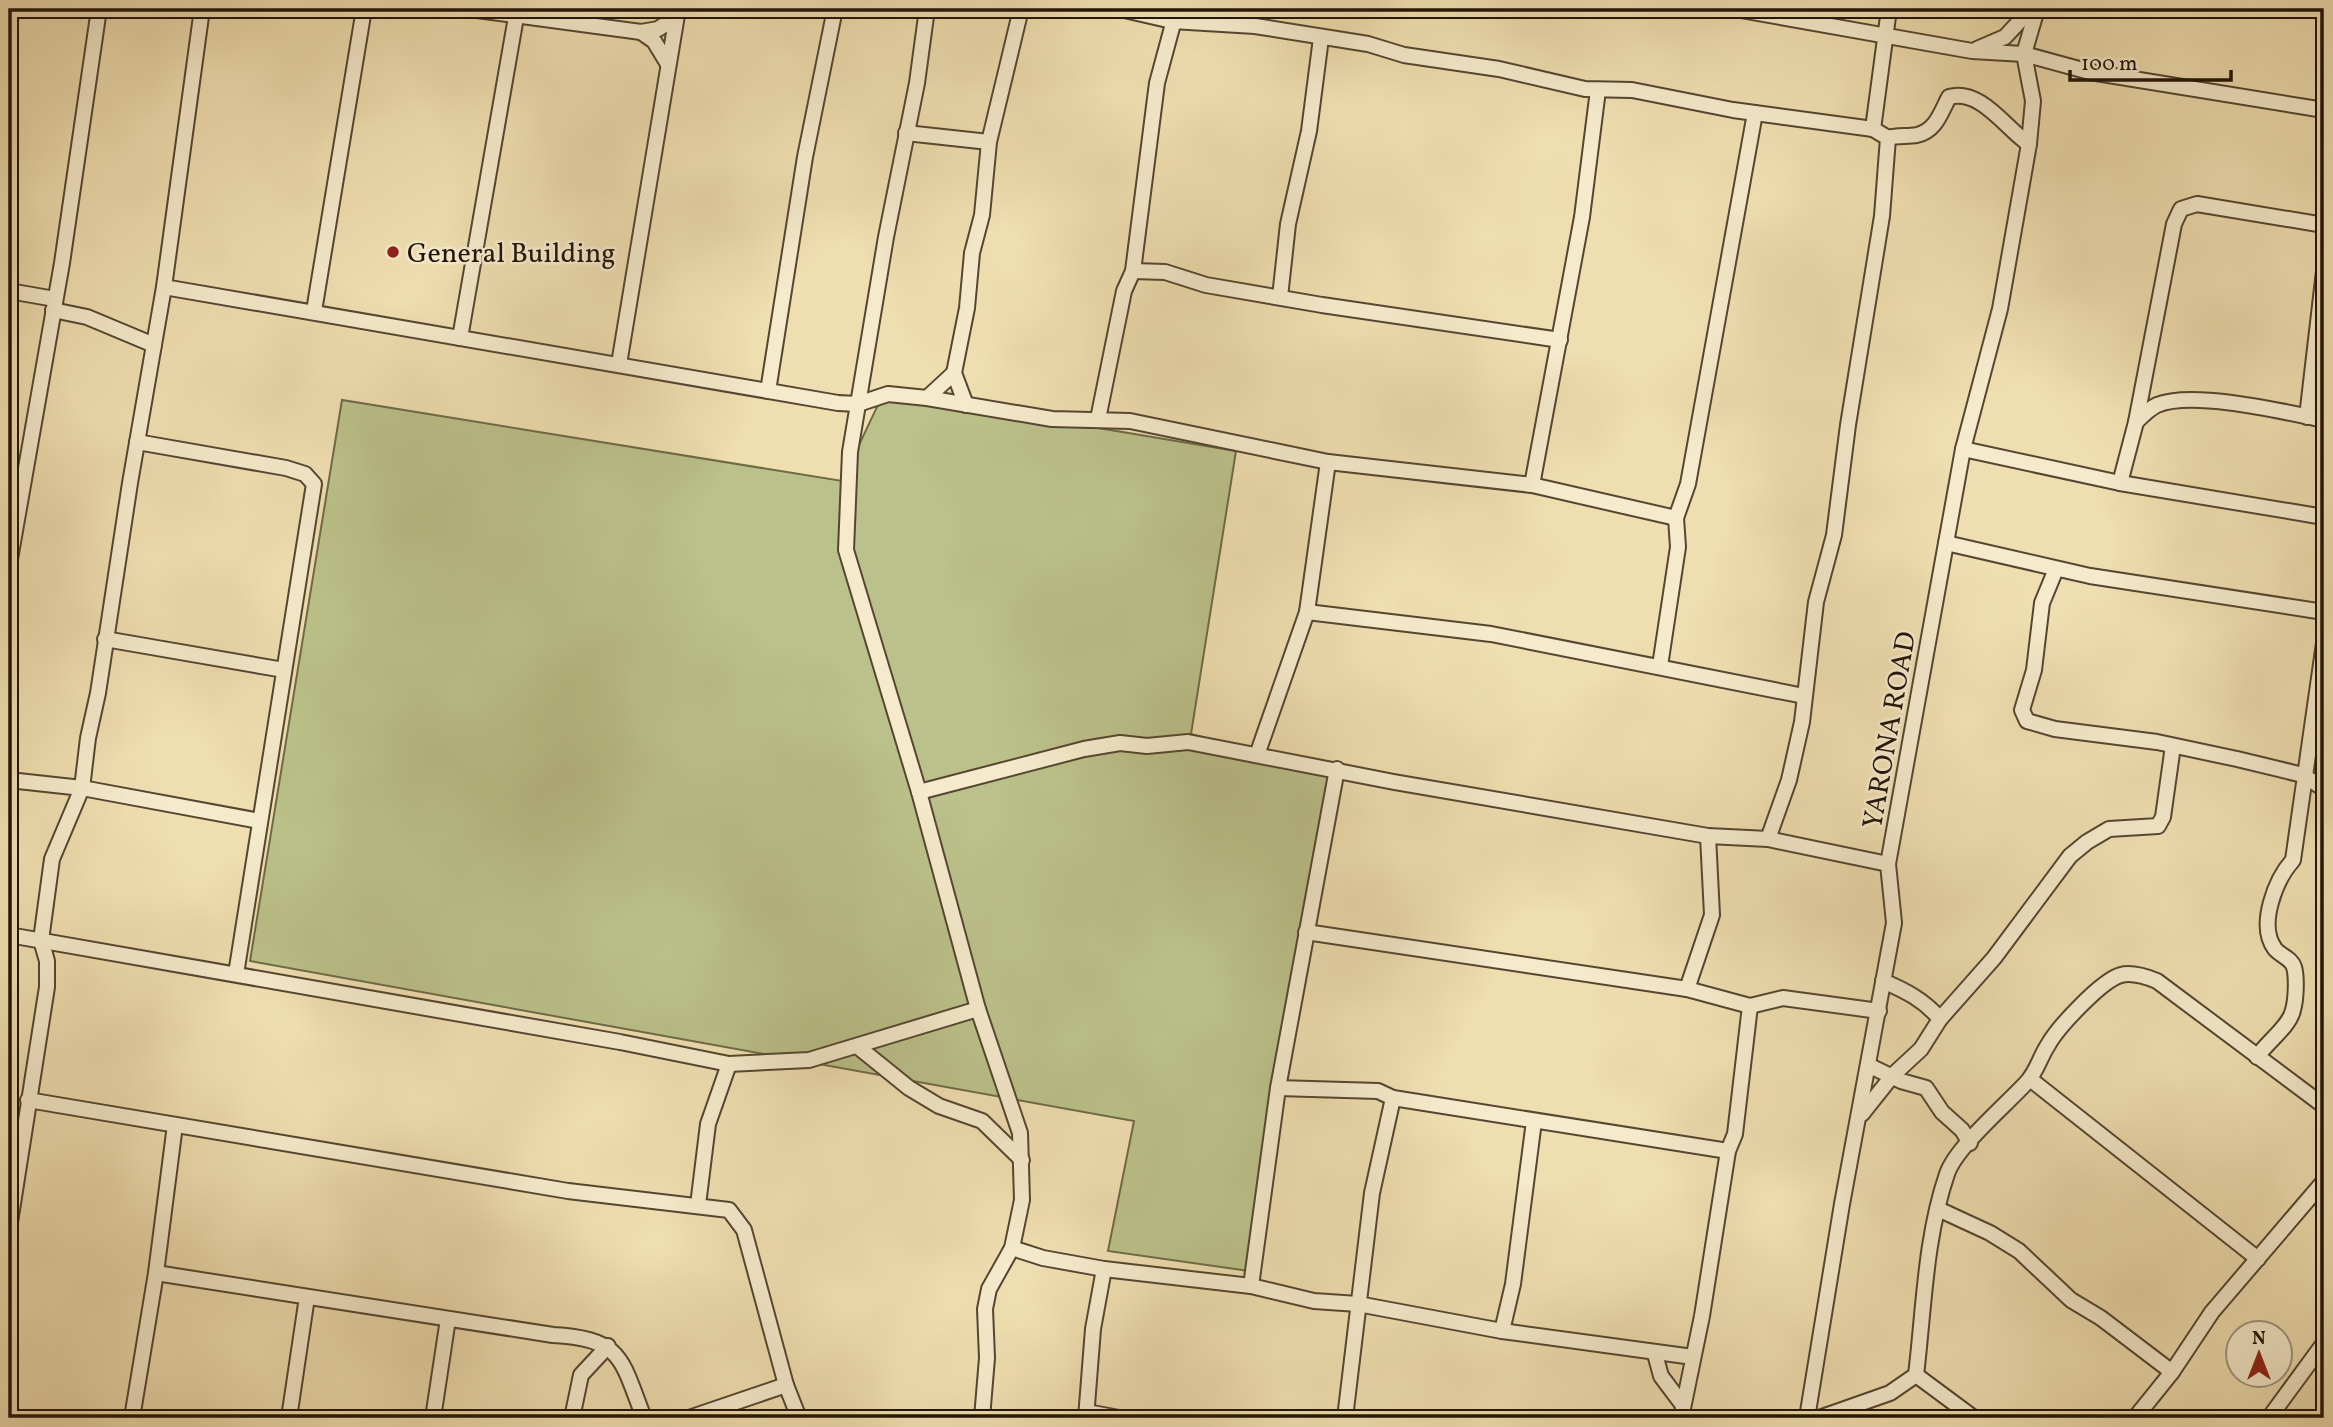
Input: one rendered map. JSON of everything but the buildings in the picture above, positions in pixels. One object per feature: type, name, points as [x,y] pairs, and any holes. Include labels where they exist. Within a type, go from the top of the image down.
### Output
[{"type":"street","points":[[9,565],[54,304],[99,9]]},
{"type":"street","points":[[9,1229],[47,986],[47,961],[41,940],[52,859],[82,788],[164,287],[202,9]]},
{"type":"street","points":[[314,312],[363,9]]},
{"type":"street","points":[[469,9],[641,32],[658,29],[676,13]]},
{"type":"street","points":[[768,391],[805,157],[835,9]]},
{"type":"street","points":[[927,9],[850,452],[846,550],[919,792],[978,1009],[1020,1133],[1022,1200],[1013,1248],[989,1289],[982,1418]]},
{"type":"street","points":[[966,405],[954,373],[967,308],[972,253],[982,215],[989,142],[1021,9]]},
{"type":"street","points":[[1120,9],[1368,44],[1404,55],[1499,69],[1598,90],[1639,91],[1755,113],[1873,129],[1888,138],[1916,136],[1927,131],[1936,124],[1949,97],[1971,97],[1992,111],[2029,144]]},
{"type":"street","points":[[1735,9],[1972,51],[2024,54],[2090,72],[2324,110]]},
{"type":"street","points":[[1873,129],[1889,9]]},
{"type":"street","points":[[1972,51],[2005,37],[2031,9]]},
{"type":"street","points":[[2024,54],[2037,9]]},
{"type":"street","points":[[2308,9],[2324,11]]},
{"type":"street","points":[[619,364],[676,13]]},
{"type":"street","points":[[1098,419],[1124,291],[1133,271],[1157,83],[1174,15]]},
{"type":"street","points":[[460,338],[516,17]]},
{"type":"street","points":[[641,32],[654,41],[668,64]]},
{"type":"street","points":[[1280,297],[1288,224],[1309,131],[1321,38]]},
{"type":"street","name":"YARONA ROAD","points":[[1807,1418],[1842,1204],[1894,923],[1888,864],[1963,449],[2000,309],[2029,144],[2033,101],[2024,54]]},
{"type":"street","points":[[1532,485],[1582,217],[1598,90]]},
{"type":"street","points":[[1660,666],[1678,547],[1676,518],[1688,484],[1755,113]]},
{"type":"street","points":[[906,133],[989,142]]},
{"type":"street","points":[[1768,839],[1789,780],[1804,696],[1816,602],[1834,535],[1848,425],[1882,216],[1888,138]]},
{"type":"street","points":[[2120,483],[2136,422],[2174,224],[2181,209],[2197,204],[2324,225]]},
{"type":"street","points":[[1133,271],[1166,272],[1206,285],[1560,340]]},
{"type":"street","points":[[2307,417],[2324,271]]},
{"type":"street","points":[[164,287],[838,403],[858,404],[888,394],[1052,419],[1130,421],[1328,462],[1532,485],[1676,518]]},
{"type":"street","points":[[9,291],[54,304],[154,345]]},
{"type":"street","points":[[927,398],[954,373]]},
{"type":"street","points":[[2136,422],[2156,405],[2174,401],[2211,401],[2324,420]]},
{"type":"street","points":[[138,442],[286,468],[304,474],[314,484],[236,974]]},
{"type":"street","points":[[1963,449],[2120,483],[2324,517]]},
{"type":"street","points":[[1257,755],[1307,612],[1328,462]]},
{"type":"street","points":[[1946,543],[2056,569],[2324,612]]},
{"type":"street","points":[[2056,569],[2042,603],[2034,670],[2022,710],[2027,721],[2055,729],[2173,746],[2303,775],[2324,789]]},
{"type":"street","points":[[1307,612],[1491,634],[1804,696]]},
{"type":"street","points":[[106,639],[284,670]]},
{"type":"street","points":[[2257,1057],[2293,1012],[2295,969],[2291,960],[2274,948],[2266,923],[2269,904],[2280,884],[2282,874],[2293,860],[2303,775],[2320,686],[2324,643]]},
{"type":"street","points":[[919,792],[1084,748],[1121,743],[1147,746],[1188,743],[1337,769],[1394,782],[1708,836],[1768,839],[1888,864]]},
{"type":"street","points":[[1860,1118],[1893,1074],[1921,1049],[1940,1019],[1994,958],[2070,856],[2109,829],[2158,826],[2163,817],[2173,746]]},
{"type":"street","points":[[1251,1286],[1278,1088],[1337,769]]},
{"type":"street","points":[[11,777],[260,821]]},
{"type":"street","points":[[1687,989],[1707,938],[1712,915],[1708,836]]},
{"type":"street","points":[[1306,932],[1687,989],[1750,1006],[1783,998],[1879,1011]]},
{"type":"street","points":[[9,935],[620,1042],[708,1062],[729,1064],[809,1060],[978,1009]]},
{"type":"street","points":[[1819,1418],[1891,1393],[1916,1375],[1938,1209],[1948,1172],[1970,1143],[2030,1079],[2048,1045],[2067,1020],[2106,983],[2121,975],[2141,976],[2158,981],[2324,1106]]},
{"type":"street","points":[[1883,981],[1909,992],[1928,1005],[1940,1019]]},
{"type":"street","points":[[1681,1411],[1693,1357],[1728,1151],[1735,1134],[1750,1006]]},
{"type":"street","points":[[857,1046],[909,1088],[939,1106],[982,1121],[1022,1160]]},
{"type":"street","points":[[708,1062],[718,1087]]},
{"type":"street","points":[[698,1205],[708,1124],[718,1087],[729,1064]]},
{"type":"street","points":[[1868,1065],[1893,1074],[1900,1081],[1926,1088],[1970,1143]]},
{"type":"street","points":[[2030,1079],[2258,1259]]},
{"type":"street","points":[[1278,1088],[1378,1091],[1393,1098],[1728,1151]]},
{"type":"street","points":[[1345,1418],[1358,1304],[1369,1243],[1372,1194],[1393,1098]]},
{"type":"street","points":[[28,1100],[568,1191],[729,1210],[744,1230],[786,1385],[799,1418]]},
{"type":"street","points":[[1502,1331],[1513,1284],[1534,1121]]},
{"type":"street","points":[[132,1418],[156,1273],[175,1125]]},
{"type":"street","points":[[2134,1418],[2172,1372],[2212,1312],[2324,1181]]},
{"type":"street","points":[[1938,1209],[1990,1233],[2019,1251],[2071,1300],[2101,1318],[2172,1372]]},
{"type":"street","points":[[1013,1248],[1042,1258],[1104,1269],[1251,1286],[1314,1301],[1358,1304],[1502,1331],[1655,1354],[1693,1357]]},
{"type":"street","points":[[1104,1269],[1093,1329],[1086,1415],[1119,1418]]},
{"type":"street","points":[[156,1273],[553,1335],[588,1337],[608,1346],[623,1364],[644,1418]]},
{"type":"street","points":[[289,1418],[307,1297]]},
{"type":"street","points":[[433,1418],[448,1319]]},
{"type":"street","points":[[2269,1418],[2324,1343]]},
{"type":"street","points":[[572,1418],[581,1375],[608,1346]]},
{"type":"street","points":[[1655,1354],[1661,1376],[1681,1411]]},
{"type":"street","points":[[1916,1375],[1974,1418]]},
{"type":"street","points":[[689,1418],[786,1385]]},
{"type":"green space","points":[[884,392],[1236,451],[1191,734],[1329,772],[1256,1272],[1108,1251],[1134,1121],[250,961],[342,400],[842,481]]},
{"type":"place","name":"General Building","points":[[393,252]]}]
